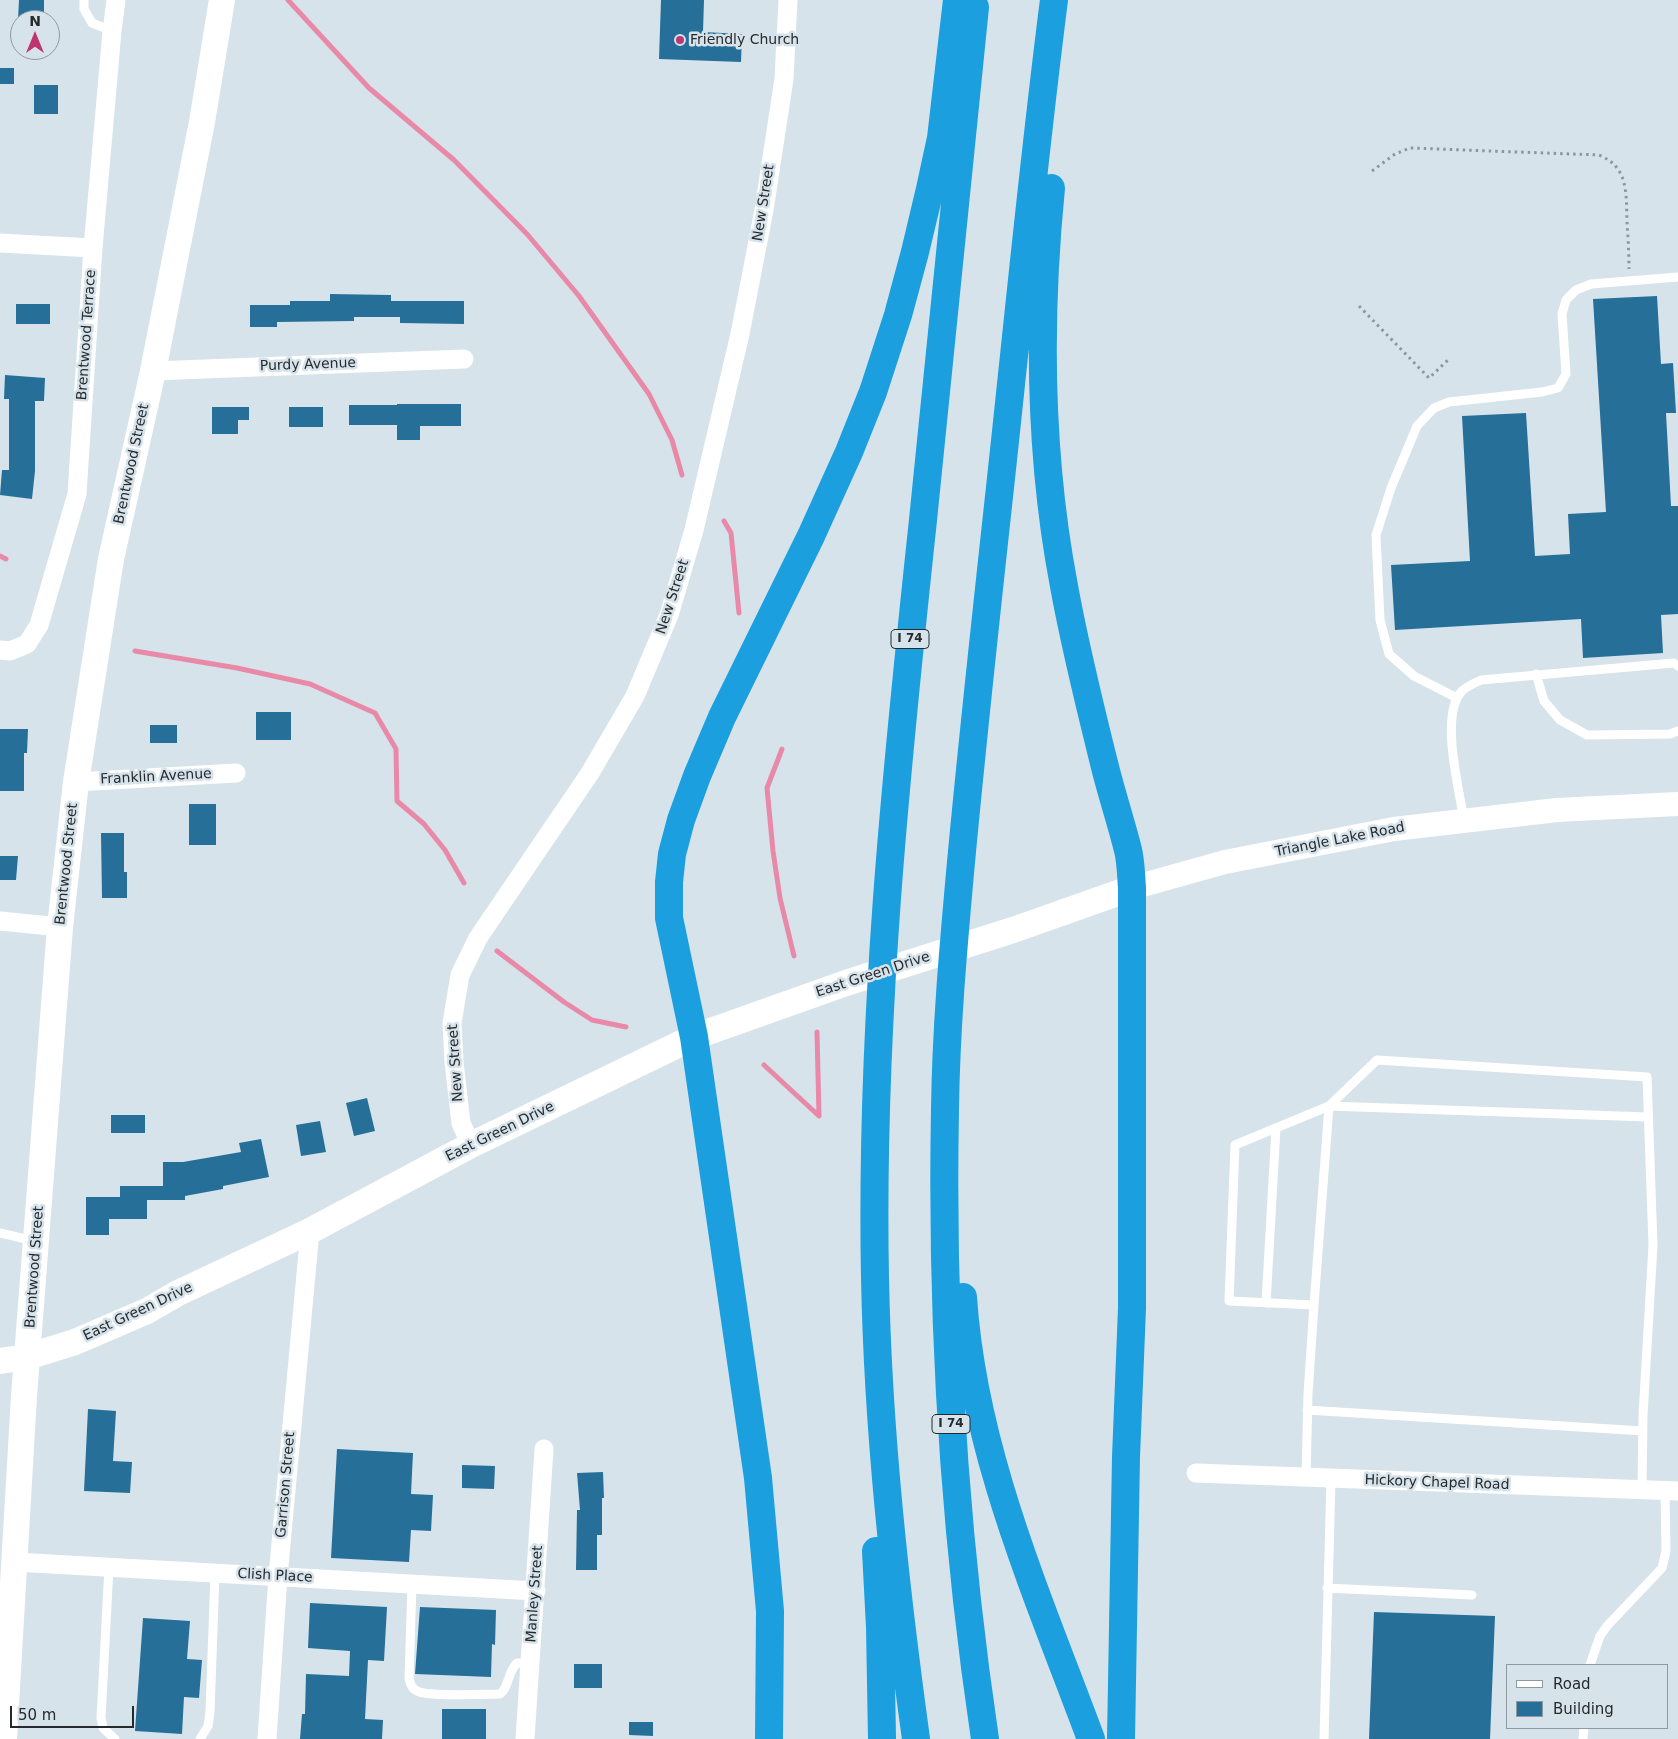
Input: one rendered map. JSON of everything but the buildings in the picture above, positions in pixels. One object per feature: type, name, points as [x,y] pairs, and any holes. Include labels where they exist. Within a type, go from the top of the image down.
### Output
[{"type":"highway","points":[[769,1739],[770,1611],[758,1478],[694,1037],[669,918],[669,882],[672,854],[697,776],[850,452],[873,392],[900,306],[930,189],[940,138],[957,0]]},
{"type":"highway","name":"I 74","points":[[916,1739],[903,1646],[881,1406],[875,1280],[877,1074],[886,907],[899,745],[976,0]]},
{"type":"highway","name":"I 74","points":[[985,1739],[965,1589],[953,1454],[945,1279],[944,1107],[950,981],[965,818],[1054,0]]},
{"type":"highway","points":[[1050,28],[1061,88],[1044,267],[1043,392],[1047,458],[1064,585],[1087,696],[1128,852],[1132,888],[1132,1308],[1126,1457],[1121,1734]]},
{"type":"highway","points":[[944,1107],[957,1172],[964,1310],[969,1354],[978,1402],[989,1448],[1023,1558],[1090,1739]]},
{"type":"highway","points":[[875,1280],[864,1332],[880,1627],[882,1739]]},
{"type":"main road","name":"Brentwood Street","points":[[3,1736],[27,1357],[60,927],[76,782],[111,559],[153,371],[202,122],[222,0]]},
{"type":"main road","name":"Triangle Lake Road","points":[[1013,930],[1132,888]]},
{"type":"main road","name":"East Green Drive","points":[[0,1362],[27,1357],[75,1342],[147,1311],[178,1293],[310,1231],[471,1145],[694,1037],[846,983],[1013,930]]},
{"type":"street","name":"Brentwood Terrace","points":[[5,651],[27,644],[39,625],[77,494],[93,248],[116,0]]},
{"type":"street","name":"New Street","points":[[471,1145],[461,1124],[454,1062],[452,1023],[460,975],[478,938],[590,773],[635,696],[669,615],[694,530],[740,334],[760,230],[784,79],[788,0]]},
{"type":"street","points":[[0,242],[93,248]]},
{"type":"street","name":"Purdy Avenue","points":[[153,371],[464,359]]},
{"type":"street","name":"Franklin Avenue","points":[[76,782],[236,773]]},
{"type":"street","name":"Triangle Lake Road","points":[[1132,888],[1225,862],[1394,829],[1557,810],[1678,804]]},
{"type":"street","points":[[0,921],[60,927]]},
{"type":"street","name":"Garrison Street","points":[[267,1739],[278,1576],[310,1231]]},
{"type":"street","name":"Manley Street","points":[[525,1739],[544,1449]]},
{"type":"street","name":"Hickory Chapel Road","points":[[1196,1474],[1672,1491]]},
{"type":"street","name":"Clish Place","points":[[15,1562],[536,1591]]},
{"type":"lane","points":[[84,0],[84,9],[92,23],[112,31]]},
{"type":"lane","points":[[1457,698],[1414,676],[1388,654],[1380,620],[1376,535],[1391,488],[1418,426],[1434,408],[1449,402],[1542,392],[1558,388],[1566,374],[1562,314],[1566,300],[1576,290],[1591,284],[1678,277]]},
{"type":"lane","points":[[1464,821],[1450,732],[1452,707],[1462,690],[1481,680],[1674,663],[1678,666]]},
{"type":"lane","points":[[1536,674],[1544,701],[1560,720],[1587,735],[1670,734],[1678,731]]},
{"type":"lane","points":[[1314,1305],[1229,1301],[1235,1145],[1329,1106],[1377,1060],[1647,1077],[1653,1245],[1643,1431],[1642,1490]]},
{"type":"lane","points":[[1329,1106],[1648,1117]]},
{"type":"lane","points":[[1306,1478],[1314,1305],[1329,1106]]},
{"type":"lane","points":[[1266,1303],[1276,1128]]},
{"type":"lane","points":[[0,1234],[37,1242]]},
{"type":"lane","points":[[1308,1410],[1643,1431]]},
{"type":"lane","points":[[1324,1739],[1331,1479]]},
{"type":"lane","points":[[1590,1664],[1600,1636],[1607,1626],[1662,1568],[1666,1551],[1672,1491]]},
{"type":"lane","points":[[109,1567],[101,1718],[103,1728],[115,1739]]},
{"type":"lane","points":[[200,1739],[208,1726],[210,1712],[215,1573]]},
{"type":"lane","points":[[412,1584],[409,1678],[414,1690],[427,1694],[500,1694],[504,1691],[512,1668],[517,1663],[531,1663]]},
{"type":"lane","points":[[1327,1588],[1472,1595]]},
{"type":"path","points":[[1372,171],[1395,154],[1410,148],[1592,154],[1606,158],[1618,169],[1626,189],[1630,281]]},
{"type":"path","points":[[1359,306],[1429,378],[1450,358]]},
{"type":"waterway","points":[[288,0],[369,88],[454,160],[527,234],[579,296],[649,394],[672,440],[682,475]]},
{"type":"waterway","points":[[724,521],[731,533],[739,613]]},
{"type":"waterway","points":[[0,556],[6,559]]},
{"type":"waterway","points":[[135,651],[237,668],[310,684],[375,713],[396,749],[397,801],[424,824],[445,850],[464,883]]},
{"type":"waterway","points":[[782,749],[767,788],[780,898],[794,956]]},
{"type":"waterway","points":[[497,951],[564,1002],[592,1020],[626,1027]]},
{"type":"waterway","points":[[817,1032],[819,1116]]},
{"type":"waterway","points":[[764,1065],[819,1116]]},
{"type":"place","name":"Friendly Church","points":[[680,40]]}]
